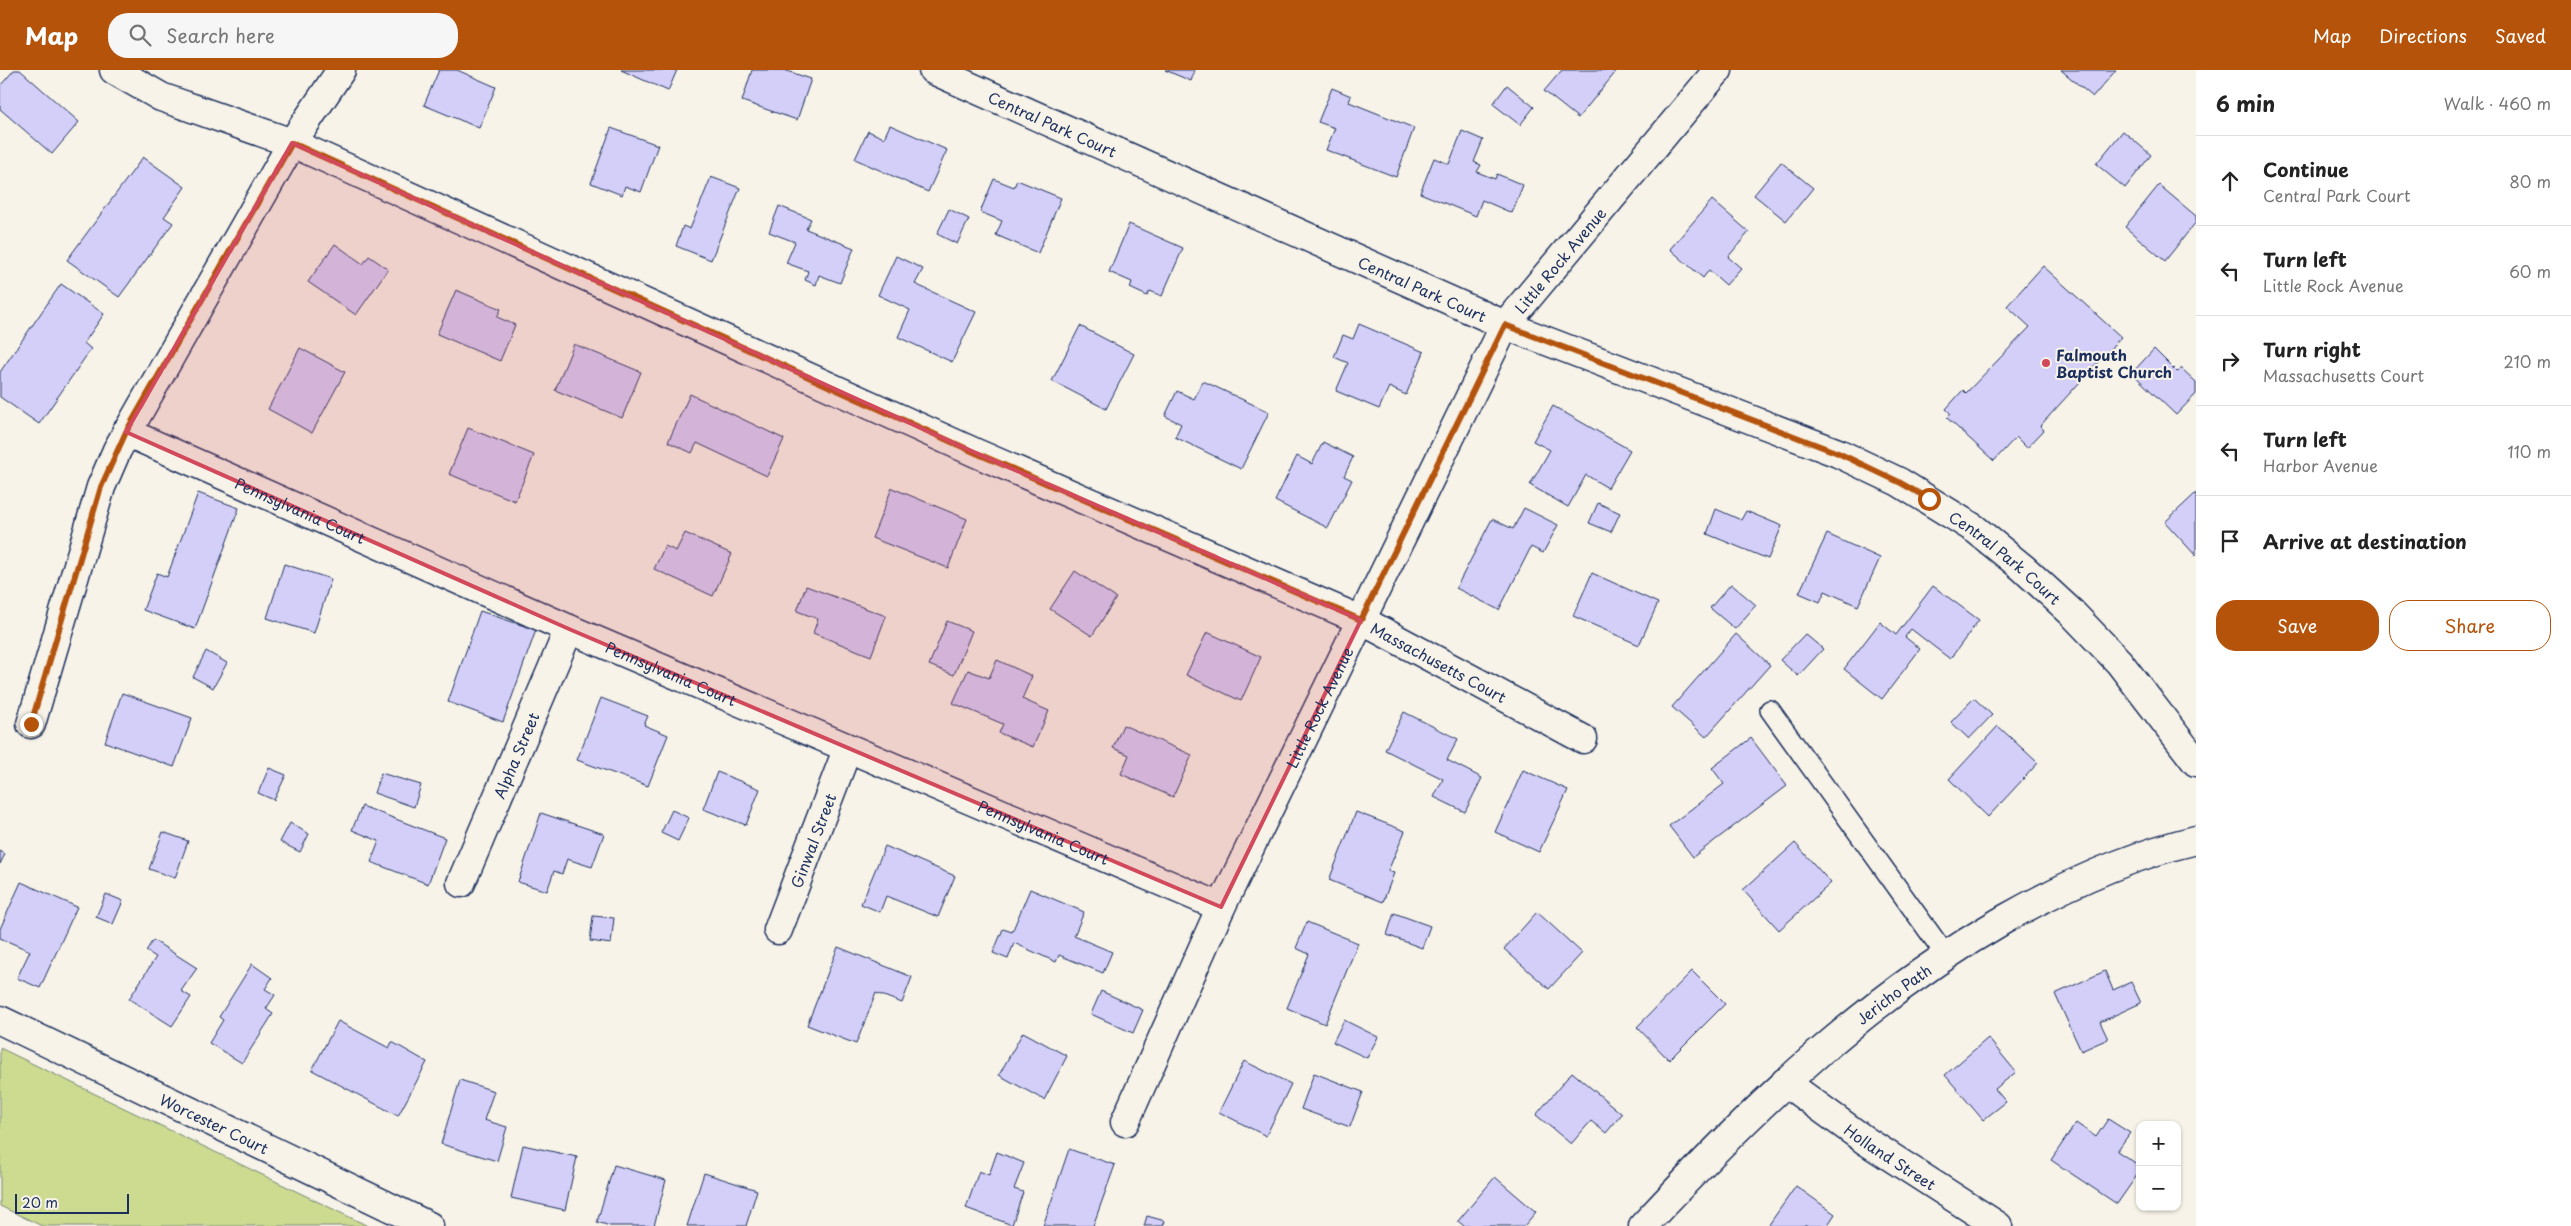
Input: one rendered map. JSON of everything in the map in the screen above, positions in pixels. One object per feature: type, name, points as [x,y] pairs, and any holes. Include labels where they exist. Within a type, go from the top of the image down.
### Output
[{"type":"street","name":"Massachusetts Court","points":[[114,70],[160,96],[292,143],[966,449],[1361,620],[1583,739]]},
{"type":"street","points":[[31,724],[101,487],[126,432],[292,143],[341,70]]},
{"type":"street","name":"Central Park Court","points":[[933,70],[1505,325],[1838,453],[1899,482],[1952,513],[2023,568],[2072,613],[2119,662],[2196,762]]},
{"type":"street","name":"Little Rock Avenue","points":[[1125,1122],[1221,907],[1505,325],[1718,70]]},
{"type":"street","name":"Pennsylvania Court","points":[[126,432],[847,750],[1221,907]]},
{"type":"street","name":"Alpha Street","points":[[461,882],[569,629]]},
{"type":"street","name":"Ginwal Street","points":[[778,930],[847,750]]},
{"type":"street","name":"Jericho Path","points":[[1643,1226],[1722,1143],[1786,1082],[1831,1041],[1910,978],[1945,954],[2065,886],[2143,855],[2196,840]]},
{"type":"street","name":"Worcester Court","points":[[0,1020],[429,1226]]},
{"type":"street","name":"Holland Street","points":[[1786,1082],[1866,1141],[1998,1226]]},
{"type":"lane","points":[[1770,710],[1945,954]]},
{"type":"highlighted area","points":[[292,143],[976,453],[1361,620],[1221,907],[569,629],[126,432]]},
{"type":"green space","points":[[0,1048],[368,1226],[42,1226],[0,1206]]},
{"type":"building","points":[[14,70],[20,70],[79,122],[52,154],[0,109],[0,86]]},
{"type":"building","points":[[439,70],[457,70],[496,87],[479,128],[424,105]]},
{"type":"building","points":[[621,70],[677,70],[668,91]]},
{"type":"building","points":[[752,70],[784,70],[811,79],[797,120],[742,101]]},
{"type":"building","points":[[1165,70],[1195,70],[1191,81]]},
{"type":"building","points":[[1562,70],[1611,70],[1615,73],[1578,118],[1544,91]]},
{"type":"building","points":[[2061,70],[2116,70],[2093,97]]},
{"type":"building","points":[[1507,85],[1534,107],[1520,125],[1493,104]]},
{"type":"building","points":[[1332,88],[1351,96],[1349,102],[1414,128],[1396,177],[1326,150],[1335,128],[1318,122]]},
{"type":"building","points":[[890,125],[947,150],[928,192],[855,159],[868,131],[884,138]]},
{"type":"building","points":[[611,128],[658,145],[641,192],[625,186],[622,195],[591,183]]},
{"type":"building","points":[[1462,131],[1483,140],[1474,162],[1481,165],[1477,172],[1495,179],[1497,174],[1523,185],[1512,213],[1482,200],[1476,216],[1420,193],[1434,158],[1449,164]]},
{"type":"building","points":[[2123,131],[2151,155],[2125,188],[2096,164]]},
{"type":"building","points":[[143,157],[185,187],[164,217],[173,223],[119,297],[67,260]]},
{"type":"building","points":[[1781,162],[1813,188],[1786,221],[1754,195]]},
{"type":"building","points":[[711,177],[740,188],[711,260],[676,246],[683,226],[690,229]]},
{"type":"building","points":[[994,179],[1014,187],[1017,180],[1061,198],[1038,253],[996,235],[1002,221],[980,212]]},
{"type":"building","points":[[2159,185],[2196,216],[2196,222],[2165,261],[2125,227]]},
{"type":"building","points":[[1712,200],[1749,232],[1728,257],[1741,268],[1726,285],[1709,270],[1703,278],[1670,249]]},
{"type":"building","points":[[779,206],[811,219],[806,229],[854,248],[840,283],[819,275],[816,285],[805,280],[808,271],[786,263],[795,242],[769,232]]},
{"type":"building","points":[[949,209],[969,219],[957,244],[937,234]]},
{"type":"building","points":[[1129,224],[1183,248],[1162,296],[1150,291],[1147,296],[1130,288],[1132,282],[1109,272]]},
{"type":"building","points":[[335,244],[363,264],[369,256],[388,269],[356,315],[308,282]]},
{"type":"building","points":[[896,256],[923,269],[915,284],[976,312],[952,362],[898,337],[910,310],[878,295]]},
{"type":"building","name":"Falmouth Baptist Church","points":[[2043,266],[2121,337],[2040,426],[2044,430],[2027,448],[2016,437],[1994,461],[1947,418],[1951,414],[1946,409],[1963,390],[1966,393],[2030,327],[2007,306]]},
{"type":"building","points":[[61,284],[104,314],[84,343],[91,349],[39,424],[0,397],[0,372]]},
{"type":"building","points":[[456,290],[501,309],[497,317],[515,325],[500,361],[437,334]]},
{"type":"building","points":[[1359,324],[1424,352],[1406,395],[1389,387],[1379,409],[1336,391],[1348,363],[1334,357],[1343,335],[1353,339]]},
{"type":"building","points":[[1080,326],[1134,354],[1106,409],[1052,381]]},
{"type":"building","points":[[574,344],[641,372],[622,418],[555,390]]},
{"type":"building","points":[[300,348],[345,372],[312,433],[268,409]]},
{"type":"building","points":[[2154,349],[2177,372],[2181,368],[2196,382],[2196,394],[2176,415],[2132,373]]},
{"type":"building","points":[[1203,381],[1269,412],[1241,469],[1175,437],[1181,424],[1165,416],[1177,391],[1194,399]]},
{"type":"building","points":[[690,394],[784,439],[767,476],[697,443],[692,453],[668,442]]},
{"type":"building","points":[[1553,406],[1630,450],[1608,488],[1586,475],[1568,507],[1530,485],[1550,450],[1533,441]]},
{"type":"building","points":[[468,428],[534,455],[515,501],[449,474]]},
{"type":"building","points":[[1323,442],[1353,457],[1344,476],[1352,480],[1328,528],[1275,501],[1297,456],[1312,464]]},
{"type":"building","points":[[892,488],[967,519],[948,568],[872,538]]},
{"type":"building","points":[[198,493],[239,508],[195,629],[143,610],[157,573],[167,577]]},
{"type":"building","points":[[2196,493],[2196,556],[2165,522]]},
{"type":"building","points":[[1598,503],[1620,513],[1611,532],[1589,523]]},
{"type":"building","points":[[1524,508],[1558,525],[1543,553],[1531,547],[1499,610],[1456,588],[1492,519],[1513,529]]},
{"type":"building","points":[[1716,509],[1741,520],[1746,511],[1782,526],[1768,559],[1707,534]]},
{"type":"building","points":[[685,533],[732,554],[713,596],[654,569],[665,546],[676,551]]},
{"type":"building","points":[[1827,534],[1880,558],[1858,606],[1825,591],[1820,602],[1799,593]]},
{"type":"building","points":[[284,564],[331,579],[314,633],[267,618]]},
{"type":"building","points":[[1075,571],[1116,598],[1092,636],[1050,609]]},
{"type":"building","points":[[1592,573],[1658,603],[1639,645],[1573,616]]},
{"type":"building","points":[[1731,584],[1756,605],[1735,629],[1710,608]]},
{"type":"building","points":[[806,586],[886,616],[871,656],[813,633],[818,619],[797,611]]},
{"type":"building","points":[[1933,586],[1979,620],[1950,659],[1911,629],[1905,637],[1920,649],[1882,699],[1844,669],[1880,622],[1896,635]]},
{"type":"building","points":[[480,611],[536,630],[503,722],[448,702]]},
{"type":"building","points":[[947,621],[972,631],[954,675],[929,665]]},
{"type":"building","points":[[1207,632],[1261,657],[1241,701],[1186,675]]},
{"type":"building","points":[[1736,634],[1770,665],[1706,737],[1672,707]]},
{"type":"building","points":[[1805,634],[1823,649],[1798,676],[1780,660]]},
{"type":"building","points":[[206,651],[227,663],[213,688],[193,677]]},
{"type":"building","points":[[997,660],[1032,676],[1022,699],[1049,711],[1033,747],[999,733],[1003,724],[953,703],[968,670],[989,678]]},
{"type":"building","points":[[122,693],[192,718],[174,767],[105,742]]},
{"type":"building","points":[[601,698],[648,716],[644,725],[668,735],[648,786],[577,760]]},
{"type":"building","points":[[1974,698],[1992,715],[1969,739],[1951,722]]},
{"type":"building","points":[[1404,712],[1458,739],[1447,760],[1482,778],[1465,812],[1434,797],[1443,779],[1385,750]]},
{"type":"building","points":[[1123,725],[1192,755],[1173,797],[1121,774],[1129,755],[1113,748]]},
{"type":"building","points":[[1998,726],[2038,763],[1988,817],[1949,779]]},
{"type":"building","points":[[1751,738],[1787,786],[1693,857],[1669,826],[1724,784],[1712,768]]},
{"type":"building","points":[[269,768],[286,775],[274,800],[258,793]]},
{"type":"building","points":[[1523,770],[1568,790],[1539,852],[1495,832]]},
{"type":"building","points":[[717,772],[760,789],[746,825],[703,809]]},
{"type":"building","points":[[381,773],[421,785],[414,807],[374,793]]},
{"type":"building","points":[[362,806],[445,838],[428,884],[371,862],[379,841],[352,830]]},
{"type":"building","points":[[672,810],[689,818],[678,841],[661,833]]},
{"type":"building","points":[[1356,812],[1405,831],[1388,871],[1394,873],[1383,902],[1329,880]]},
{"type":"building","points":[[541,813],[604,834],[592,867],[567,859],[562,874],[554,871],[547,891],[518,882]]},
{"type":"building","points":[[290,823],[309,834],[300,852],[280,842]]},
{"type":"building","points":[[163,832],[188,841],[175,878],[149,869]]},
{"type":"building","points":[[1795,843],[1831,883],[1779,930],[1743,890]]},
{"type":"building","points":[[885,846],[955,876],[938,917],[886,896],[880,912],[861,904]]},
{"type":"building","points":[[0,851],[5,854],[0,864]]},
{"type":"building","points":[[21,882],[77,907],[40,988],[17,978],[30,951],[0,938],[0,929]]},
{"type":"building","points":[[1030,889],[1084,912],[1074,936],[1112,952],[1103,973],[1059,955],[1056,962],[1014,943],[1008,959],[993,953],[1003,929],[1012,932]]},
{"type":"building","points":[[106,894],[123,901],[113,924],[96,917]]},
{"type":"building","points":[[1537,912],[1582,953],[1549,989],[1504,949]]},
{"type":"building","points":[[1394,913],[1430,926],[1422,948],[1387,935]]},
{"type":"building","points":[[593,916],[614,918],[611,944],[590,941]]},
{"type":"building","points":[[1307,922],[1358,943],[1325,1024],[1287,1008],[1309,954],[1296,948]]},
{"type":"building","points":[[153,940],[197,968],[181,991],[191,997],[172,1026],[129,999],[156,957],[146,951]]},
{"type":"building","points":[[838,947],[912,977],[902,1003],[876,993],[856,1044],[807,1025]]},
{"type":"building","points":[[252,964],[272,978],[265,989],[275,995],[266,1009],[273,1014],[242,1063],[209,1043],[223,1020],[219,1017]]},
{"type":"building","points":[[1692,971],[1725,1004],[1669,1060],[1637,1027]]},
{"type":"building","points":[[2105,971],[2113,990],[2131,982],[2141,1003],[2100,1022],[2108,1039],[2081,1051],[2055,994]]},
{"type":"building","points":[[1101,991],[1143,1010],[1133,1033],[1091,1014]]},
{"type":"building","points":[[1344,1020],[1378,1037],[1367,1058],[1333,1042]]},
{"type":"building","points":[[338,1021],[389,1048],[392,1042],[427,1062],[398,1116],[312,1070]]},
{"type":"building","points":[[1023,1032],[1067,1056],[1044,1100],[999,1075]]},
{"type":"building","points":[[1988,1038],[2016,1072],[1995,1089],[2006,1102],[1983,1120],[1945,1075]]},
{"type":"building","points":[[1244,1061],[1291,1084],[1266,1136],[1219,1112]]},
{"type":"building","points":[[1572,1072],[1622,1114],[1606,1133],[1591,1121],[1571,1144],[1536,1115]]},
{"type":"building","points":[[1314,1073],[1363,1092],[1350,1127],[1301,1109]]},
{"type":"building","points":[[460,1080],[494,1091],[484,1120],[507,1127],[497,1161],[441,1144]]},
{"type":"building","points":[[2108,1119],[2130,1133],[2117,1151],[2136,1163],[2136,1177],[2117,1204],[2051,1160],[2076,1123],[2096,1137]]},
{"type":"building","points":[[523,1145],[577,1157],[565,1210],[511,1198]]},
{"type":"building","points":[[1069,1149],[1115,1165],[1093,1226],[1043,1226]]},
{"type":"building","points":[[997,1152],[1024,1163],[1014,1189],[1023,1192],[1012,1225],[966,1208],[979,1171],[989,1175]]},
{"type":"building","points":[[614,1165],[666,1180],[654,1226],[610,1226],[597,1222]]},
{"type":"building","points":[[704,1173],[757,1190],[746,1226],[687,1226]]},
{"type":"building","points":[[1495,1177],[1536,1212],[1524,1226],[1464,1226],[1458,1221]]},
{"type":"building","points":[[1796,1186],[1835,1214],[1827,1226],[1768,1226]]},
{"type":"building","points":[[1147,1216],[1165,1221],[1163,1226],[1144,1226]]},
{"type":"place","name":"Falmouth Baptist Church","points":[[2046,363]]},
{"type":"route","points":[[31,724],[101,487],[126,432],[292,143],[976,453],[1361,620],[1505,325],[1838,453],[1899,482],[1929,499]]}]
